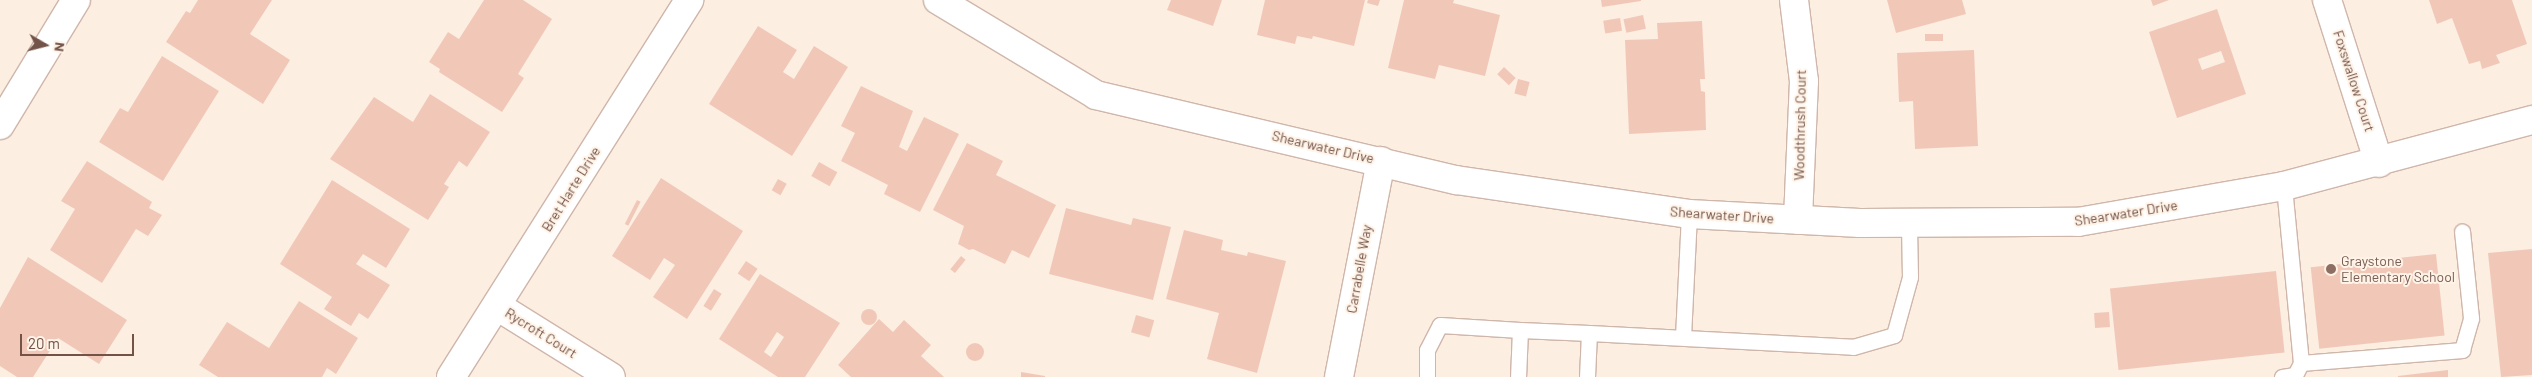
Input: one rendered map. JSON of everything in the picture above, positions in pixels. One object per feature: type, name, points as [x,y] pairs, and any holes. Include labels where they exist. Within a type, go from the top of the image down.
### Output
[{"type":"street","points":[[0,125],[76,0]]},
{"type":"street","name":"Bret Harte Drive","points":[[451,377],[690,0]]},
{"type":"street","name":"Shearwater Drive","points":[[938,0],[1096,95],[1456,180],[1689,214],[1798,220],[1909,223],[2078,222],[2284,186],[2379,163],[2532,120]]},
{"type":"street","name":"Woodthrush Court","points":[[1794,0],[1804,81],[1798,220]]},
{"type":"street","name":"Foxswallow Court","points":[[2326,0],[2379,163]]},
{"type":"street","name":"Carrabelle Way","points":[[1339,377],[1381,161]]},
{"type":"street","name":"Rycroft Court","points":[[497,306],[611,377]]},
{"type":"lane","points":[[2282,377],[2295,375],[2301,363],[2284,186]]},
{"type":"lane","points":[[1683,337],[1689,214]]},
{"type":"lane","points":[[1427,377],[1427,350],[1440,325],[1853,347],[1894,335],[1910,277],[1909,223]]},
{"type":"lane","points":[[2301,363],[2462,350],[2472,318],[2462,231]]},
{"type":"lane","points":[[1518,377],[1520,330]]},
{"type":"lane","points":[[1587,377],[1589,333]]},
{"type":"building","points":[[198,0],[272,0],[250,34],[290,60],[263,104],[166,42],[186,11],[190,13]]},
{"type":"building","points":[[484,0],[523,0],[552,19],[518,74],[524,78],[502,112],[439,72],[440,69],[429,62],[448,32],[459,39]]},
{"type":"building","points":[[1171,0],[1222,0],[1213,26],[1167,10]]},
{"type":"building","points":[[1265,0],[1365,0],[1354,46],[1313,36],[1312,39],[1297,36],[1295,44],[1257,35]]},
{"type":"building","points":[[1368,0],[1380,0],[1378,6],[1367,3]]},
{"type":"building","points":[[1404,0],[1454,0],[1453,3],[1500,15],[1485,76],[1439,65],[1435,79],[1388,68]]},
{"type":"building","points":[[1601,0],[1641,0],[1641,1],[1602,7]]},
{"type":"building","points":[[1887,0],[1962,0],[1966,14],[1896,33]]},
{"type":"building","points":[[2151,0],[2169,0],[2153,6]]},
{"type":"building","points":[[2429,0],[2512,0],[2527,44],[2496,55],[2500,63],[2482,69],[2480,61],[2469,64],[2452,18],[2437,24]]},
{"type":"building","points":[[2217,9],[2246,94],[2177,118],[2149,32]],"holes":[[[2221,51],[2225,62],[2202,70],[2198,59]]]},
{"type":"building","points":[[1643,15],[1646,29],[1626,33],[1623,19]]},
{"type":"building","points":[[1620,18],[1622,31],[1605,33],[1603,21]]},
{"type":"building","points":[[1702,21],[1705,79],[1700,79],[1701,91],[1705,92],[1706,130],[1629,134],[1625,40],[1658,39],[1657,23]]},
{"type":"building","points":[[758,26],[797,50],[783,72],[794,79],[814,46],[848,67],[792,156],[709,104]]},
{"type":"building","points":[[1925,34],[1943,34],[1943,41],[1925,41]]},
{"type":"building","points":[[1974,50],[1978,146],[1915,149],[1913,101],[1899,102],[1897,53]]},
{"type":"building","points":[[162,56],[219,91],[163,181],[99,142],[120,108],[128,112]]},
{"type":"building","points":[[1504,67],[1516,78],[1509,85],[1497,74]]},
{"type":"building","points":[[1518,79],[1530,82],[1526,96],[1514,94]]},
{"type":"building","points":[[861,86],[913,111],[899,147],[907,151],[924,117],[959,134],[920,212],[884,194],[888,185],[841,161],[855,133],[841,126]]},
{"type":"building","points":[[430,94],[490,132],[467,167],[459,161],[444,184],[449,187],[428,220],[330,159],[374,97],[413,122]]},
{"type":"building","points":[[967,143],[1003,161],[996,175],[1056,205],[1029,258],[1012,250],[1005,264],[973,249],[969,250],[958,244],[964,226],[933,210]]},
{"type":"building","points":[[87,161],[152,202],[149,208],[162,215],[148,236],[136,229],[102,283],[50,250],[75,209],[61,201]]},
{"type":"building","points":[[819,162],[837,172],[830,186],[811,176]]},
{"type":"building","points":[[661,178],[743,231],[687,319],[653,297],[675,265],[664,258],[650,280],[612,256]]},
{"type":"building","points":[[778,179],[787,184],[780,195],[772,190]]},
{"type":"building","points":[[332,180],[410,229],[386,268],[363,254],[356,264],[390,285],[368,319],[359,313],[351,326],[324,309],[332,297],[280,264]]},
{"type":"building","points":[[637,200],[641,202],[628,226],[625,224]]},
{"type":"building","points":[[1066,208],[1131,225],[1133,218],[1171,227],[1153,300],[1049,274]]},
{"type":"building","points":[[1184,230],[1223,240],[1221,250],[1247,256],[1248,252],[1286,261],[1257,373],[1207,359],[1219,313],[1166,299]]},
{"type":"building","points":[[2532,249],[2532,375],[2501,377],[2488,253]]},
{"type":"building","points":[[2436,254],[2445,336],[2319,349],[2311,267]]},
{"type":"building","points":[[961,256],[966,260],[955,273],[950,269]]},
{"type":"building","points":[[28,257],[127,320],[99,364],[58,338],[33,377],[17,377],[0,366],[0,308]]},
{"type":"building","points":[[746,261],[758,269],[749,281],[738,273]]},
{"type":"building","points":[[2276,271],[2285,353],[2118,370],[2110,288]]},
{"type":"building","points":[[760,274],[840,323],[805,377],[778,377],[719,339]],"holes":[[[777,332],[784,337],[771,357],[764,352]]]},
{"type":"building","points":[[714,289],[722,294],[711,311],[703,306]]},
{"type":"building","points":[[299,301],[358,338],[336,374],[327,368],[322,377],[218,377],[199,365],[227,322],[269,348]]},
{"type":"building","points":[[866,309],[872,309],[877,314],[875,323],[866,325],[861,320],[861,314]]},
{"type":"building","points":[[2109,312],[2110,327],[2095,328],[2094,313]]},
{"type":"building","points":[[1136,315],[1154,320],[1149,338],[1131,332]]},
{"type":"building","points":[[879,319],[893,332],[904,320],[931,345],[921,356],[944,377],[851,377],[838,365]]},
{"type":"building","points":[[975,343],[981,346],[984,352],[981,358],[975,361],[969,358],[966,352],[969,346]]},
{"type":"building","points":[[2448,370],[2448,377],[2398,377],[2398,376]]},
{"type":"building","points":[[1021,372],[1045,376],[1045,377],[1021,377]]},
{"type":"place","name":"Graystone Elementary School","points":[[2331,269]]}]
